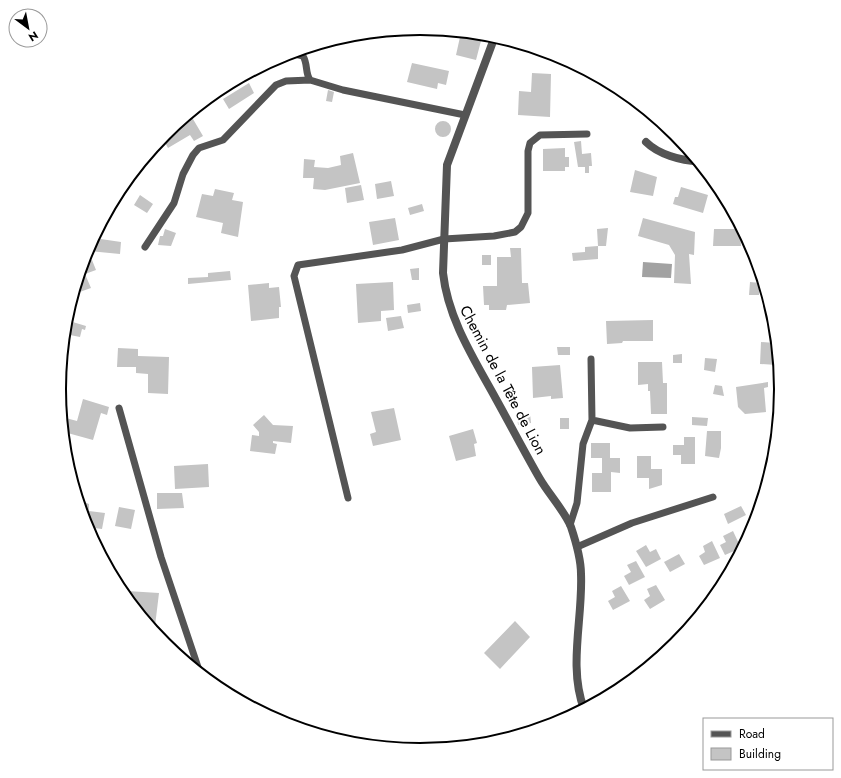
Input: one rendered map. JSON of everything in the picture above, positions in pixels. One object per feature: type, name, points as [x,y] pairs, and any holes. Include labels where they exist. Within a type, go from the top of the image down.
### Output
[{"type":"street","name":"Chemin de la Tête de Lion","points":[[493,43],[447,165],[443,272],[450,308],[473,357],[515,436],[548,492],[570,525],[577,547],[582,573],[578,685],[583,703]]},
{"type":"street","points":[[646,142],[651,147],[684,161],[691,161]]},
{"type":"lane","points":[[302,56],[306,61],[307,76],[310,80]]},
{"type":"lane","points":[[145,247],[174,203],[183,174],[193,155],[200,148],[223,140],[276,85],[286,80],[310,80],[344,90],[465,115]]},
{"type":"lane","points":[[348,498],[294,276],[298,265],[402,250],[444,239],[494,236],[514,232],[521,227],[528,213],[528,151],[530,143],[540,135],[587,134]]},
{"type":"lane","points":[[570,525],[577,503],[583,444],[592,420],[591,359]]},
{"type":"lane","points":[[119,408],[161,557],[197,663]]},
{"type":"lane","points":[[592,420],[630,428],[664,427]]},
{"type":"lane","points":[[577,547],[632,523],[713,497]]},
{"type":"shaded area","points":[[643,262],[672,264],[671,278],[642,277]]},
{"type":"building","points":[[460,37],[481,40],[476,60],[456,55]]},
{"type":"building","points":[[412,63],[449,71],[446,85],[438,83],[437,89],[407,82]]},
{"type":"building","points":[[532,73],[551,74],[550,117],[518,115],[519,91],[531,92]]},
{"type":"building","points":[[249,83],[254,93],[229,109],[223,99]]},
{"type":"building","points":[[328,90],[334,92],[332,102],[326,101]]},
{"type":"building","points":[[193,118],[203,136],[194,141],[190,135],[168,148],[166,144]]},
{"type":"building","points":[[443,121],[449,123],[451,129],[449,135],[443,137],[437,135],[435,129],[437,123]]},
{"type":"building","points":[[581,141],[582,154],[591,153],[592,166],[589,166],[589,173],[585,173],[585,167],[578,167],[574,142]]},
{"type":"building","points":[[565,148],[565,157],[569,157],[569,167],[565,167],[565,171],[543,171],[543,149]]},
{"type":"building","points":[[353,153],[360,183],[325,190],[313,189],[314,178],[303,178],[304,159],[315,160],[314,167],[328,168],[341,165],[340,156]]},
{"type":"building","points":[[635,170],[657,177],[653,196],[630,192]]},
{"type":"building","points":[[391,181],[394,196],[377,199],[375,184]]},
{"type":"building","points":[[361,185],[364,200],[347,203],[345,188]]},
{"type":"building","points":[[681,187],[708,195],[703,213],[673,204],[675,197],[678,197]]},
{"type":"building","points":[[215,189],[234,193],[232,200],[243,202],[238,237],[221,233],[223,223],[196,217],[202,194],[213,196]]},
{"type":"building","points":[[140,195],[153,204],[147,213],[134,205]]},
{"type":"building","points":[[422,204],[424,211],[410,215],[408,208]]},
{"type":"building","points":[[395,218],[399,240],[373,245],[369,222]]},
{"type":"building","points":[[643,218],[695,232],[694,255],[689,254],[691,284],[674,283],[675,255],[669,245],[638,236]]},
{"type":"building","points":[[608,228],[606,246],[598,246],[597,229]]},
{"type":"building","points":[[165,229],[176,233],[171,246],[158,245],[160,236],[163,236]]},
{"type":"building","points":[[714,229],[736,229],[740,238],[741,246],[713,246]]},
{"type":"building","points":[[100,239],[121,242],[120,254],[94,251]]},
{"type":"building","points":[[598,246],[598,259],[573,261],[572,253],[585,252],[585,247]]},
{"type":"building","points":[[510,248],[521,248],[522,283],[528,283],[530,303],[507,305],[506,310],[489,310],[489,305],[484,305],[483,286],[497,286],[497,257],[511,257]]},
{"type":"building","points":[[482,255],[491,255],[491,265],[482,265]]},
{"type":"building","points":[[92,260],[96,270],[85,274]]},
{"type":"building","points":[[419,268],[419,280],[412,280],[410,269]]},
{"type":"building","points":[[230,271],[231,280],[188,284],[188,278],[208,277],[208,273]]},
{"type":"building","points":[[85,274],[91,288],[80,292]]},
{"type":"building","points":[[393,282],[394,310],[381,311],[381,321],[358,323],[356,284]]},
{"type":"building","points":[[750,282],[758,283],[759,295],[749,295]]},
{"type":"building","points":[[269,283],[269,288],[279,287],[281,307],[279,307],[279,318],[251,321],[248,285]]},
{"type":"building","points":[[420,303],[421,311],[408,313],[407,305]]},
{"type":"building","points":[[401,316],[404,328],[388,331],[386,318]]},
{"type":"building","points":[[653,320],[653,341],[623,341],[622,343],[607,344],[606,321]]},
{"type":"building","points":[[73,322],[86,326],[85,330],[82,329],[80,337],[71,335]]},
{"type":"building","points":[[761,342],[771,343],[774,365],[760,364]]},
{"type":"building","points":[[557,347],[570,347],[570,355],[558,355]]},
{"type":"building","points":[[118,348],[138,349],[138,356],[169,357],[168,394],[148,393],[148,374],[136,373],[136,367],[117,367]]},
{"type":"building","points":[[682,354],[682,363],[673,363],[673,355]]},
{"type":"building","points":[[705,358],[717,359],[715,372],[704,370]]},
{"type":"building","points":[[638,362],[662,362],[663,383],[667,383],[667,414],[651,414],[650,391],[648,391],[648,384],[638,385]]},
{"type":"building","points":[[560,365],[563,398],[551,399],[551,396],[533,398],[532,367]]},
{"type":"building","points":[[768,382],[768,387],[764,388],[766,412],[745,414],[738,407],[736,387]]},
{"type":"building","points":[[715,385],[722,386],[724,396],[713,394]]},
{"type":"building","points":[[83,399],[109,407],[107,415],[101,413],[93,440],[70,434],[68,419],[77,421]]},
{"type":"building","points":[[394,408],[401,440],[373,446],[370,434],[376,432],[371,412]]},
{"type":"building","points":[[530,413],[531,423],[518,425],[517,414]]},
{"type":"building","points":[[264,415],[273,425],[293,426],[291,443],[273,441],[273,443],[277,444],[275,454],[250,451],[252,435],[259,436],[259,432],[253,425]]},
{"type":"building","points":[[692,417],[708,418],[707,426],[692,425]]},
{"type":"building","points":[[560,418],[569,418],[569,429],[560,429]]},
{"type":"building","points":[[473,429],[477,443],[474,444],[476,456],[456,461],[449,436]]},
{"type":"building","points":[[707,431],[721,431],[721,448],[719,458],[705,456]]},
{"type":"building","points":[[684,437],[695,437],[695,464],[681,464],[681,455],[673,455],[673,445],[684,445]]},
{"type":"building","points":[[591,443],[610,443],[610,458],[620,458],[620,473],[611,472],[611,492],[592,492],[592,473],[602,473],[602,458],[591,458]]},
{"type":"building","points":[[637,456],[651,456],[651,469],[662,469],[662,485],[649,489],[649,478],[637,478]]},
{"type":"building","points":[[208,464],[209,487],[175,489],[174,466]]},
{"type":"building","points":[[157,493],[182,493],[184,508],[157,509]]},
{"type":"building","points":[[85,502],[89,504],[89,511],[105,513],[102,529],[95,528]]},
{"type":"building","points":[[741,506],[746,515],[728,524],[724,514]]},
{"type":"building","points":[[119,507],[135,510],[131,529],[115,526]]},
{"type":"building","points":[[733,531],[739,544],[736,550],[725,555],[720,545],[726,542],[723,536]]},
{"type":"building","points":[[712,541],[720,558],[704,565],[699,556],[705,552],[703,546]]},
{"type":"building","points":[[646,545],[650,552],[656,549],[661,559],[646,567],[636,551]]},
{"type":"building","points":[[679,554],[685,564],[670,572],[664,562]]},
{"type":"building","points":[[636,561],[645,577],[629,585],[624,576],[631,572],[627,565]]},
{"type":"building","points":[[656,585],[665,600],[650,609],[644,600],[650,596],[647,589]]},
{"type":"building","points":[[621,586],[630,601],[613,610],[608,601],[615,597],[612,591]]},
{"type":"building","points":[[130,591],[159,593],[155,623]]},
{"type":"building","points":[[515,621],[530,637],[500,669],[484,653]]}]
